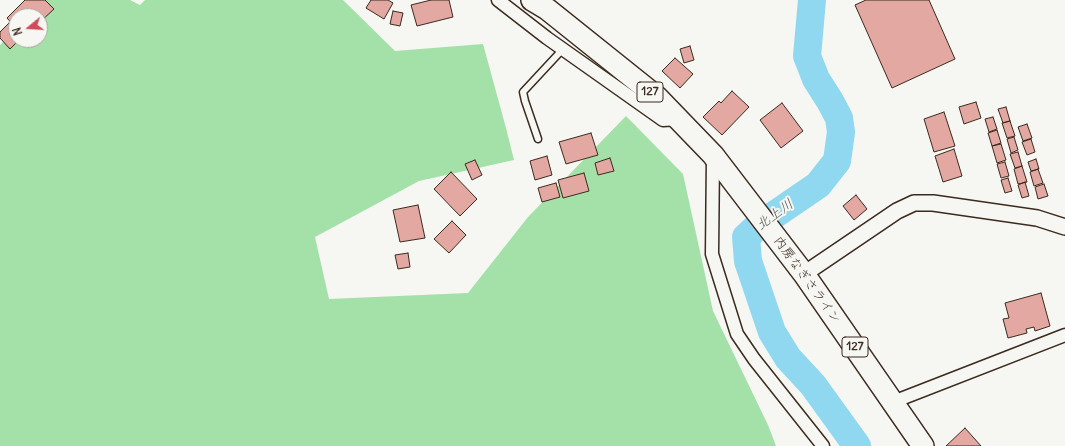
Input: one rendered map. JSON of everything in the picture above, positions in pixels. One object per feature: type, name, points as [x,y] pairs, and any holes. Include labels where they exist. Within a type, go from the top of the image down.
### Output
[{"type":"highway","name":"内房なぎさライン","points":[[532,0],[547,9],[657,97],[713,155],[804,274],[923,446]]},
{"type":"street","points":[[498,0],[563,49],[663,120],[679,119]]},
{"type":"street","points":[[713,155],[712,254],[737,334],[754,359],[823,446]]},
{"type":"street","points":[[804,274],[897,211],[914,203],[933,203],[1037,218],[1065,227]]},
{"type":"street","points":[[893,402],[1065,336]]},
{"type":"lane","points":[[538,139],[525,101],[524,92],[563,49]]},
{"type":"green space","points":[[44,0],[130,0],[140,5],[145,0],[343,0],[395,51],[483,44],[514,160],[419,181],[315,237],[329,299],[468,293],[528,217],[626,116],[683,174],[713,311],[768,425],[776,446],[0,446],[0,45],[8,37],[8,48],[48,48],[48,8],[42,8]]},
{"type":"building","points":[[25,0],[45,0],[54,9],[48,15],[48,8],[17,8]]},
{"type":"building","points":[[371,0],[388,0],[393,3],[384,19],[366,8]]},
{"type":"building","points":[[431,0],[449,0],[453,17],[417,26],[411,5]]},
{"type":"building","points":[[866,0],[929,0],[955,59],[892,88],[855,5]]},
{"type":"building","points":[[393,11],[403,13],[400,26],[390,24]]},
{"type":"building","points":[[8,24],[8,47],[0,38],[0,32]]},
{"type":"building","points":[[690,46],[694,60],[684,63],[680,49]]},
{"type":"building","points":[[675,58],[693,74],[680,88],[662,71]]},
{"type":"building","points":[[732,91],[749,107],[722,135],[703,117],[719,101],[721,103]]},
{"type":"building","points":[[976,102],[981,118],[964,124],[959,107]]},
{"type":"building","points":[[782,103],[803,131],[781,148],[760,120]]},
{"type":"building","points":[[1006,107],[1010,121],[1003,123],[998,109]]},
{"type":"building","points":[[944,112],[955,146],[934,152],[924,119]]},
{"type":"building","points":[[993,117],[997,129],[989,132],[985,119]]},
{"type":"building","points":[[1010,121],[1015,136],[1007,138],[1002,123]]},
{"type":"building","points":[[1027,124],[1032,138],[1023,141],[1018,127]]},
{"type":"building","points":[[997,130],[1001,143],[992,146],[988,133]]},
{"type":"building","points":[[591,133],[598,155],[566,164],[559,142]]},
{"type":"building","points":[[1014,137],[1018,150],[1011,153],[1007,139]]},
{"type":"building","points":[[1031,139],[1035,152],[1027,155],[1022,142]]},
{"type":"building","points":[[1001,144],[1006,160],[997,163],[992,146]]},
{"type":"building","points":[[954,149],[962,176],[943,182],[935,156]]},
{"type":"building","points":[[1018,152],[1022,166],[1015,168],[1010,154]]},
{"type":"building","points":[[547,156],[552,175],[535,180],[530,161]]},
{"type":"building","points":[[610,158],[614,171],[598,175],[595,163]]},
{"type":"building","points":[[1036,159],[1039,169],[1031,171],[1028,162]]},
{"type":"building","points":[[475,160],[482,175],[472,180],[465,164]]},
{"type":"building","points":[[1005,162],[1009,176],[1001,178],[997,164]]},
{"type":"building","points":[[1022,166],[1027,182],[1018,184],[1014,169]]},
{"type":"building","points":[[1038,169],[1043,183],[1034,186],[1030,172]]},
{"type":"building","points":[[451,172],[477,199],[460,216],[434,189]]},
{"type":"building","points":[[584,173],[589,191],[563,198],[558,180]]},
{"type":"building","points":[[1008,178],[1012,191],[1005,193],[1001,180]]},
{"type":"building","points":[[1025,182],[1029,196],[1022,198],[1018,185]]},
{"type":"building","points":[[556,183],[560,197],[542,202],[538,188]]},
{"type":"building","points":[[1044,184],[1048,196],[1038,199],[1035,187]]},
{"type":"building","points":[[856,195],[867,209],[854,220],[843,206]]},
{"type":"building","points":[[418,205],[425,238],[400,242],[393,210]]},
{"type":"building","points":[[452,221],[466,235],[449,253],[434,239]]},
{"type":"building","points":[[408,253],[410,267],[398,269],[395,255]]},
{"type":"building","points":[[1041,293],[1050,326],[1035,331],[1034,327],[1026,329],[1027,333],[1008,338],[1003,319],[1009,318],[1005,303]]},
{"type":"building","points":[[965,428],[981,446],[946,446]]},
{"type":"waterway","name":"北上川","points":[[812,0],[807,56],[816,79],[839,118],[841,132],[837,161],[818,185],[758,226],[746,237],[748,261],[772,332],[788,358],[813,385],[857,446]]}]
